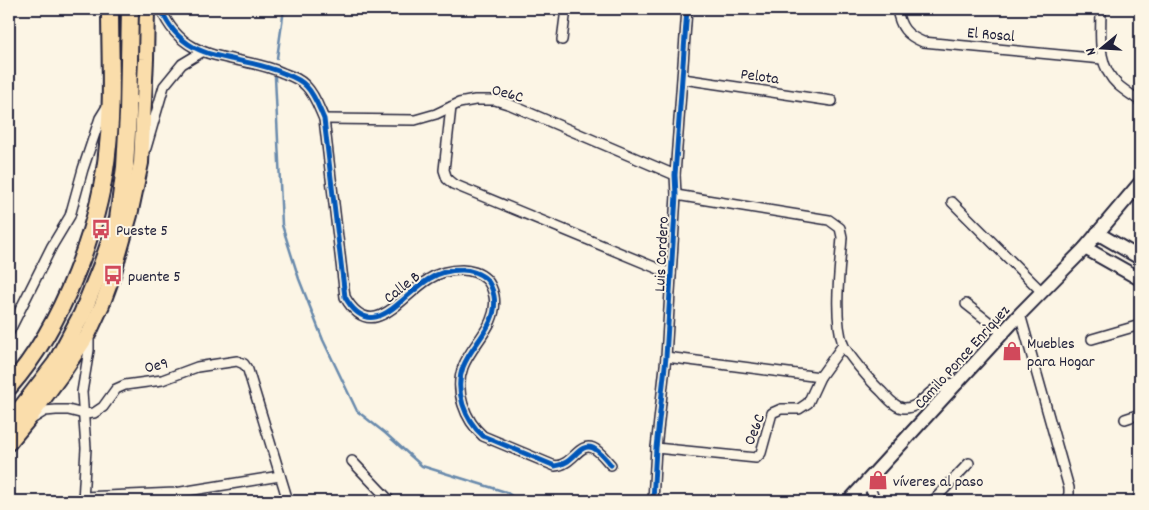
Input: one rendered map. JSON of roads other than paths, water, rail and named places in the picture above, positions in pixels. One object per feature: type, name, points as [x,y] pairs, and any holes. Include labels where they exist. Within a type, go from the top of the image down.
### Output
[{"type":"highway","points":[[9,387],[44,338],[66,294],[85,250],[98,204],[108,146],[110,9]]},
{"type":"highway","points":[[9,424],[46,377],[82,314],[118,219],[125,167],[130,9]]},
{"type":"main road","points":[[9,443],[62,374],[89,333],[113,275],[130,215],[141,163],[147,9]]},
{"type":"main road","name":"Camilo Ponce Enrìquez","points":[[849,501],[863,491],[1020,314],[1085,248],[1140,182]]},
{"type":"main road","points":[[1097,233],[1138,254]]},
{"type":"main road","points":[[1085,248],[1140,279]]},
{"type":"street","name":"Calle B","points":[[161,9],[167,23],[181,39],[202,52],[274,69],[305,84],[312,92],[324,119],[345,297],[351,308],[360,315],[370,319],[383,316],[429,279],[456,270],[467,270],[486,279],[494,292],[496,305],[494,317],[463,367],[459,390],[462,403],[475,429],[483,436],[555,466],[568,462],[584,447],[595,449],[611,465]]},
{"type":"street","points":[[562,40],[566,9]]},
{"type":"street","name":"Luis Cordero","points":[[653,501],[656,448],[666,357],[687,9]]},
{"type":"street","name":"El Rosal","points":[[897,9],[904,29],[912,37],[924,42],[1102,59]]},
{"type":"street","points":[[1101,9],[1102,59],[1117,84],[1140,101]]},
{"type":"street","points":[[141,163],[164,86],[182,64],[202,52]]},
{"type":"street","name":"Pelota","points":[[683,79],[832,101]]},
{"type":"street","name":"Oe6C","points":[[324,119],[415,120],[436,114],[459,103],[475,100],[494,100],[676,175]]},
{"type":"street","points":[[9,332],[52,246],[70,216],[100,118],[110,103]]},
{"type":"street","points":[[452,107],[444,170],[447,179],[453,184],[671,274]]},
{"type":"street","points":[[676,195],[829,220],[840,228],[842,238],[838,304],[843,345],[876,387],[899,407],[906,408],[913,406],[940,384],[949,382],[958,384]]},
{"type":"street","points":[[952,202],[1042,292]]},
{"type":"street","points":[[966,304],[1003,333]]},
{"type":"street","points":[[1020,314],[1069,488],[1066,501]]},
{"type":"street","points":[[1092,339],[1140,325]]},
{"type":"street","points":[[89,333],[89,350],[82,392],[86,448],[83,499],[176,492],[280,476],[288,501]]},
{"type":"street","name":"Oe6C","points":[[656,448],[756,458],[761,453],[772,414],[781,409],[799,409],[808,403],[820,377],[843,345]]},
{"type":"street","points":[[666,357],[820,377]]},
{"type":"street","name":"Oe9","points":[[84,414],[94,413],[103,407],[116,389],[125,385],[162,380],[197,367],[237,361],[244,364],[248,370],[280,476]]},
{"type":"street","points":[[28,420],[44,411],[68,410],[84,414]]},
{"type":"street","points":[[1125,419],[1140,414]]},
{"type":"street","points":[[352,461],[390,501]]},
{"type":"street","points":[[933,501],[969,464]]},
{"type":"street","points":[[863,491],[875,501]]},
{"type":"street","points":[[1135,501],[1140,500]]},
{"type":"waterway","points":[[277,58],[284,9]]},
{"type":"waterway","points":[[275,77],[282,225],[299,279],[323,340],[357,411],[422,466],[506,492],[519,501]]},
{"type":"place","name":"Pueste 5","points":[[101,229]]},
{"type":"place","name":"puente 5","points":[[113,275]]},
{"type":"place","name":"Muebles para Hogar","points":[[1012,351]]},
{"type":"place","name":"víveres al paso","points":[[878,480]]}]
